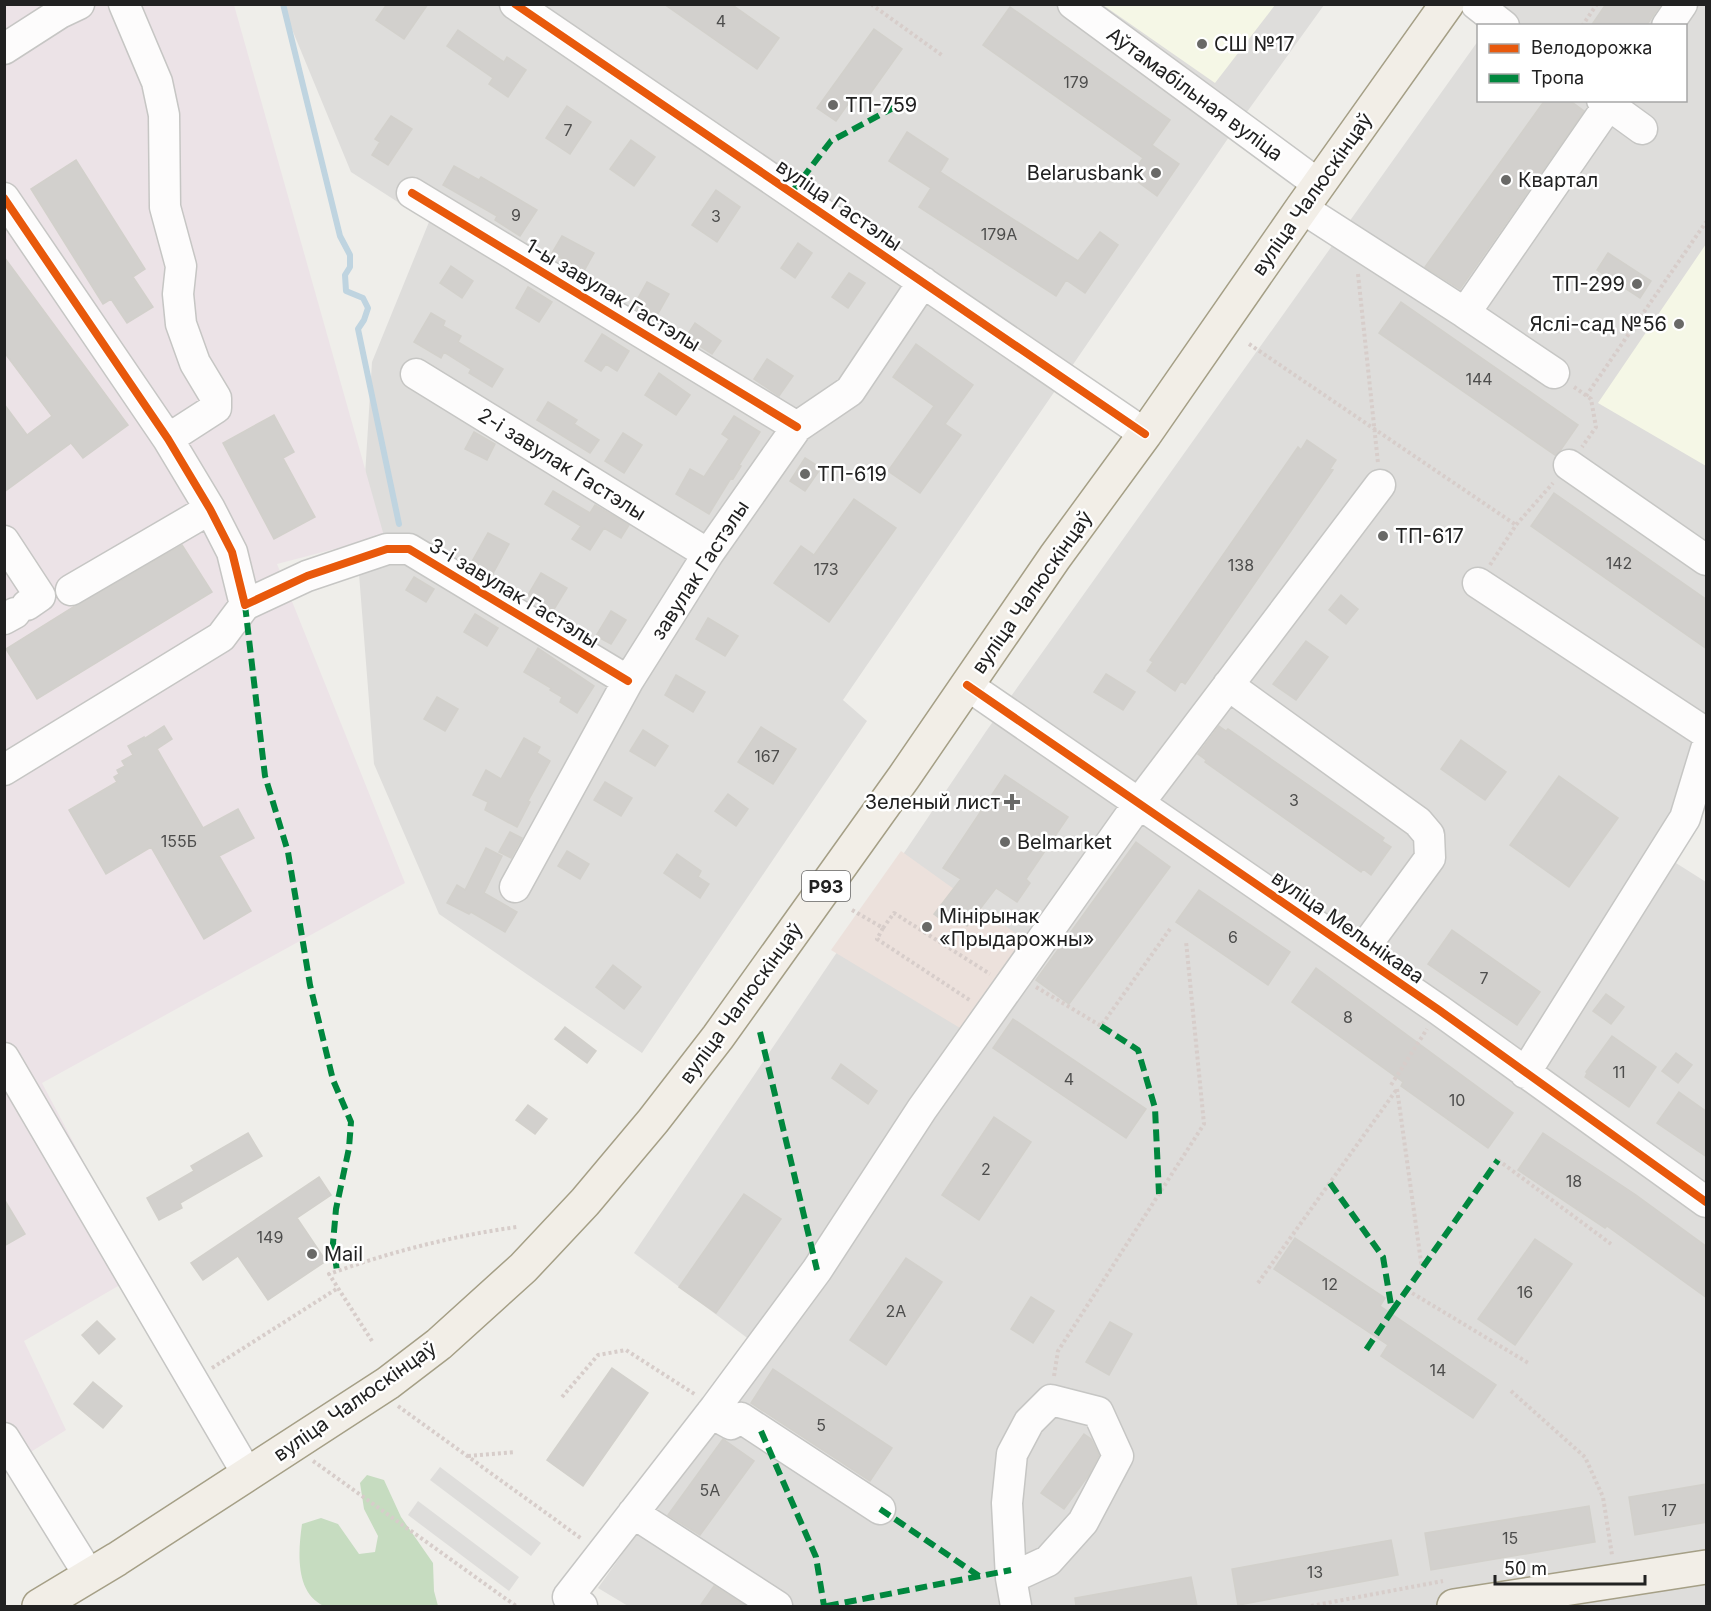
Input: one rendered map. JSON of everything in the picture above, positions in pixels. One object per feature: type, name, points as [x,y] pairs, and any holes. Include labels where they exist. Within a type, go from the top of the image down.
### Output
[{"type":"main road","name":"вуліца Чалюскінцаў","points":[[39,1606],[248,1475],[388,1383],[439,1344],[523,1268],[585,1202],[653,1121],[718,1037],[904,777],[1054,558],[1145,434],[1447,4]]},
{"type":"main road","points":[[1454,1606],[1528,1600],[1707,1567]]},
{"type":"street","points":[[4,49],[79,4]]},
{"type":"street","points":[[124,4],[157,82],[164,115],[165,207],[181,266],[178,294],[182,324],[195,363],[216,398],[216,408],[168,439]]},
{"type":"street","name":"вуліца Гастэлы","points":[[515,4],[1145,434]]},
{"type":"street","name":"Аўтамабільная вуліца","points":[[1073,4],[1310,196],[1354,241],[1554,373]]},
{"type":"street","points":[[1476,4],[1501,24]]},
{"type":"street","points":[[1668,24],[1682,4]]},
{"type":"street","points":[[1465,313],[1607,102],[1642,129]]},
{"type":"street","name":"1-ы завулак Гастэлы","points":[[412,192],[797,427]]},
{"type":"street","points":[[4,198],[168,439],[210,509],[232,552],[245,605],[221,637],[4,770]]},
{"type":"street","name":"завулак Гастэлы","points":[[515,887],[628,681],[708,554],[797,427],[850,392],[923,282]]},
{"type":"street","name":"2-і завулак Гастэлы","points":[[416,374],[708,554]]},
{"type":"street","points":[[1569,465],[1707,560]]},
{"type":"street","points":[[582,1606],[568,1597],[713,1410],[817,1270],[922,1109],[1139,803],[1380,485]]},
{"type":"street","points":[[71,590],[210,509]]},
{"type":"street","points":[[4,541],[40,596],[15,612]]},
{"type":"street","name":"3-і завулак Гастэлы","points":[[245,605],[317,572],[387,549],[409,549],[628,681]]},
{"type":"street","points":[[1478,583],[1707,733]]},
{"type":"street","name":"вуліца Мельнікава","points":[[967,684],[1439,1010],[1707,1202]]},
{"type":"street","points":[[1228,685],[1418,822],[1429,835],[1430,858],[1359,955]]},
{"type":"street","points":[[1525,1072],[1684,818],[1707,749]]},
{"type":"street","points":[[4,1058],[248,1475]]},
{"type":"street","points":[[1051,1400],[1098,1412],[1118,1456],[1083,1522],[1048,1562],[1013,1592],[1007,1503],[1012,1454],[1029,1422],[1051,1400]]},
{"type":"street","points":[[713,1410],[731,1424],[741,1418],[880,1509]]},
{"type":"street","points":[[4,1438],[89,1575]]},
{"type":"street","points":[[633,1513],[777,1606]]},
{"type":"path","points":[[870,4],[943,56]]},
{"type":"path","points":[[1583,24],[1597,4]]},
{"type":"path","points":[[1586,396],[1707,222]]},
{"type":"path","points":[[1354,241],[1380,485]]},
{"type":"path","points":[[1248,344],[1516,525]]},
{"type":"path","points":[[852,910],[883,928]]},
{"type":"path","points":[[990,1013],[877,939],[894,914],[1101,1026],[1170,929]]},
{"type":"path","points":[[1051,1400],[1058,1351],[1204,1124],[1186,941]]},
{"type":"path","points":[[1391,1085],[1439,1010]]},
{"type":"path","points":[[1258,1283],[1397,1089],[1422,1269]]},
{"type":"path","points":[[1498,1160],[1611,1244]]},
{"type":"path","points":[[372,1341],[329,1274],[394,1252],[474,1233],[517,1227]]},
{"type":"path","points":[[192,1381],[338,1288]]},
{"type":"path","points":[[1407,1290],[1530,1364]]},
{"type":"path","points":[[562,1397],[598,1355],[626,1350],[713,1410]]},
{"type":"path","points":[[1511,1391],[1586,1457],[1603,1497],[1612,1555]]},
{"type":"path","points":[[398,1406],[602,1554]]},
{"type":"path","points":[[467,1456],[515,1452]]},
{"type":"path","points":[[312,1461],[516,1606]]},
{"type":"shaded area","points":[[5,5],[234,5],[384,536],[277,564],[405,883],[42,1083],[142,1272],[24,1341],[66,1430],[5,1468]]},
{"type":"shaded area","points":[[282,5],[1324,5],[1231,134],[843,700],[867,721],[642,1053],[439,914],[374,764],[359,574],[372,362],[429,222],[351,172]]},
{"type":"shaded area","name":"СШ №17","points":[[1103,5],[1275,5],[1215,83]]},
{"type":"shaded area","points":[[1504,5],[1706,5],[1706,800],[1668,858],[1706,882],[1706,1606],[628,1606],[598,1588],[766,1352],[634,1253],[987,730],[1477,42],[1477,102],[1687,102],[1687,24],[1490,24]]},
{"type":"shaded area","name":"Яслі-сад №56","points":[[1706,244],[1706,466],[1598,403]]},
{"type":"shaded area","name":"Мінірынак «Прыдарожны»","points":[[901,851],[1025,940],[960,1028],[831,950]]},
{"type":"shaded area","points":[[440,1467],[541,1543],[531,1556],[430,1480]]},
{"type":"shaded area","points":[[418,1501],[519,1577],[509,1591],[408,1515]]},
{"type":"green space","points":[[367,1475],[384,1480],[401,1517],[433,1563],[434,1591],[438,1606],[324,1606],[308,1592],[301,1571],[302,1524],[321,1518],[338,1524],[359,1554],[375,1552],[378,1536],[364,1509],[360,1483]]},
{"type":"building","points":[[387,4],[428,4],[404,39],[376,20]]},
{"type":"building","points":[[664,4],[731,4],[779,38],[757,69]]},
{"type":"building","points":[[1606,4],[1661,4],[1647,24],[1592,24]]},
{"type":"building","points":[[1010,7],[1170,120],[1152,145],[1179,164],[1157,196],[1130,176],[1143,158],[983,45]]},
{"type":"building","points":[[874,29],[902,49],[865,101],[855,94],[836,121],[817,108]]},
{"type":"building","points":[[458,30],[504,62],[507,57],[526,70],[508,97],[489,84],[493,78],[447,46]]},
{"type":"building","points":[[1544,102],[1572,102],[1584,111],[1460,289],[1425,267]]},
{"type":"building","points":[[567,106],[591,122],[570,154],[546,138]]},
{"type":"building","points":[[391,116],[412,129],[388,165],[372,155],[380,142],[375,139]]},
{"type":"building","points":[[907,132],[948,159],[940,172],[1078,261],[1100,232],[1118,245],[1085,293],[1066,280],[1056,296],[919,207],[931,188],[889,161]]},
{"type":"building","points":[[631,140],[655,157],[634,186],[610,169]]},
{"type":"building","points":[[76,160],[145,269],[133,277],[153,307],[127,323],[111,299],[103,304],[31,189]]},
{"type":"building","points":[[454,166],[479,180],[481,177],[537,210],[520,236],[495,220],[497,216],[443,185]]},
{"type":"building","points":[[716,190],[740,207],[717,242],[692,225]]},
{"type":"building","points":[[562,236],[594,253],[584,271],[552,253]]},
{"type":"building","points":[[798,243],[812,253],[795,278],[781,268]]},
{"type":"building","points":[[1608,253],[1651,281],[1640,298],[1597,270]]},
{"type":"building","points":[[4,257],[128,425],[83,458],[71,443],[4,492],[4,404],[27,435],[52,416],[4,352]]},
{"type":"building","points":[[451,266],[473,281],[462,298],[440,283]]},
{"type":"building","points":[[849,273],[865,283],[848,308],[832,297]]},
{"type":"building","points":[[647,282],[669,294],[655,319],[633,307]]},
{"type":"building","points":[[528,287],[552,302],[539,322],[516,308]]},
{"type":"building","points":[[1401,302],[1578,425],[1560,451],[1555,455],[1379,333]]},
{"type":"building","points":[[431,313],[445,321],[443,326],[461,336],[458,342],[503,369],[492,387],[469,373],[471,369],[444,352],[441,358],[414,342]]},
{"type":"building","points":[[695,323],[721,341],[712,354],[686,337]]},
{"type":"building","points":[[602,334],[629,351],[617,371],[606,364],[601,371],[585,361]]},
{"type":"building","points":[[916,344],[973,385],[945,424],[961,435],[920,493],[888,471],[934,406],[893,377]]},
{"type":"building","points":[[767,359],[793,376],[779,396],[754,379]]},
{"type":"building","points":[[659,373],[690,395],[676,415],[645,395]]},
{"type":"building","points":[[548,402],[577,420],[574,424],[599,440],[590,453],[537,420]]},
{"type":"building","points":[[274,415],[294,452],[283,458],[315,517],[274,539],[223,443]]},
{"type":"building","points":[[734,416],[760,432],[733,479],[731,478],[709,514],[676,494],[690,469],[704,477],[729,439],[722,434]]},
{"type":"building","points":[[474,432],[495,444],[487,460],[465,449]]},
{"type":"building","points":[[623,433],[642,445],[624,473],[605,461]]},
{"type":"building","points":[[1307,440],[1336,460],[1330,469],[1333,470],[1185,684],[1181,681],[1175,691],[1147,671],[1153,662],[1150,660],[1298,447],[1301,450]]},
{"type":"building","name":"ТП-619","points":[[805,458],[821,468],[805,491],[790,481]]},
{"type":"building","points":[[553,491],[590,513],[595,505],[629,525],[621,538],[604,528],[590,550],[572,539],[581,526],[545,504]]},
{"type":"building","points":[[1554,493],[1707,600],[1707,649],[1531,526]]},
{"type":"building","points":[[854,499],[896,528],[829,622],[774,583],[801,546],[814,555]]},
{"type":"building","points":[[488,533],[509,544],[491,577],[470,565]]},
{"type":"building","points":[[182,545],[212,592],[37,699],[6,649],[75,606]]},
{"type":"building","points":[[541,573],[567,588],[553,611],[528,595]]},
{"type":"building","points":[[414,577],[434,589],[426,602],[406,590]]},
{"type":"building","points":[[1341,595],[1358,609],[1346,624],[1329,610]]},
{"type":"building","points":[[611,611],[626,620],[611,644],[596,636]]},
{"type":"building","points":[[475,614],[498,628],[487,646],[464,632]]},
{"type":"building","points":[[708,618],[738,636],[725,656],[696,639]]},
{"type":"building","points":[[1306,641],[1328,657],[1296,700],[1273,684]]},
{"type":"building","points":[[538,648],[594,686],[577,713],[560,702],[562,697],[550,690],[551,688],[524,672]]},
{"type":"building","points":[[1106,674],[1135,692],[1123,710],[1094,692]]},
{"type":"building","points":[[676,675],[705,692],[693,712],[665,695]]},
{"type":"building","points":[[437,697],[458,709],[445,731],[424,719]]},
{"type":"building","points":[[164,726],[172,739],[157,749],[203,828],[238,809],[254,838],[219,856],[251,911],[204,939],[151,847],[106,874],[69,810],[117,782],[114,777],[119,774],[117,770],[125,766],[122,761],[133,755],[128,746]]},
{"type":"building","points":[[1219,726],[1226,731],[1228,729],[1384,838],[1382,841],[1391,847],[1371,875],[1363,869],[1361,872],[1205,762],[1206,760],[1198,754]]},
{"type":"building","points":[[761,727],[796,749],[773,784],[738,762]]},
{"type":"building","points":[[643,730],[668,746],[655,766],[630,751]]},
{"type":"building","points":[[524,738],[540,747],[537,753],[550,761],[517,827],[485,810],[488,802],[473,795],[486,770],[501,779]]},
{"type":"building","points":[[1461,740],[1506,772],[1485,800],[1441,769]]},
{"type":"building","name":"Belmarket","points":[[1005,775],[1068,817],[1026,879],[1030,883],[1017,902],[996,888],[967,926],[954,916],[947,924],[934,914],[961,879],[943,868]]},
{"type":"building","points":[[1559,776],[1618,818],[1569,887],[1510,845]]},
{"type":"building","points":[[605,782],[632,798],[621,816],[594,800]]},
{"type":"building","points":[[728,794],[748,809],[736,826],[715,811]]},
{"type":"building","points":[[510,832],[522,838],[511,858],[499,852]]},
{"type":"building","points":[[1136,842],[1170,867],[1069,1004],[1036,980]]},
{"type":"building","points":[[486,848],[502,856],[484,893],[517,912],[505,932],[471,912],[469,914],[447,903],[457,885],[465,890]]},
{"type":"building","points":[[567,851],[589,864],[580,879],[558,866]]},
{"type":"building","points":[[677,854],[701,871],[698,877],[709,884],[700,898],[664,873]]},
{"type":"building","points":[[1199,890],[1290,952],[1268,985],[1176,922]]},
{"type":"building","points":[[1452,930],[1540,992],[1517,1025],[1428,964]]},
{"type":"building","points":[[613,965],[641,987],[624,1009],[596,987]]},
{"type":"building","points":[[1316,968],[1513,1113],[1488,1148],[1401,1086],[1403,1082],[1292,1002]]},
{"type":"building","points":[[1606,994],[1624,1007],[1611,1024],[1593,1011]]},
{"type":"building","points":[[1013,1019],[1146,1109],[1126,1138],[993,1048]]},
{"type":"building","points":[[565,1027],[596,1051],[587,1063],[555,1039]]},
{"type":"building","points":[[1612,1036],[1656,1067],[1629,1107],[1585,1077],[1586,1072]]},
{"type":"building","points":[[1676,1053],[1692,1065],[1678,1083],[1662,1071]]},
{"type":"building","points":[[841,1064],[877,1091],[868,1104],[832,1078]]},
{"type":"building","points":[[1679,1092],[1707,1112],[1707,1157],[1657,1123]]},
{"type":"building","points":[[528,1105],[547,1119],[535,1134],[516,1120]]},
{"type":"building","points":[[994,1117],[1031,1142],[979,1220],[942,1195]]},
{"type":"building","points":[[248,1133],[262,1156],[180,1203],[182,1208],[159,1220],[147,1198],[194,1171],[191,1166]]},
{"type":"building","points":[[1543,1133],[1636,1195],[1707,1247],[1707,1298],[1607,1226],[1605,1228],[1518,1170]]},
{"type":"building","points":[[319,1177],[331,1195],[297,1218],[326,1261],[268,1300],[238,1256],[203,1280],[191,1263]]},
{"type":"building","points":[[744,1194],[781,1219],[716,1313],[679,1287]]},
{"type":"building","points":[[4,1199],[25,1234],[4,1246]]},
{"type":"building","points":[[1295,1238],[1385,1298],[1380,1306],[1496,1385],[1473,1418],[1381,1356],[1388,1345],[1274,1269]]},
{"type":"building","points":[[1535,1239],[1572,1264],[1515,1345],[1478,1319]]},
{"type":"building","points":[[906,1258],[942,1282],[886,1365],[850,1340]]},
{"type":"building","points":[[1031,1297],[1054,1311],[1033,1343],[1011,1329]]},
{"type":"building","points":[[97,1321],[115,1339],[99,1354],[82,1335]]},
{"type":"building","points":[[1110,1322],[1132,1334],[1109,1375],[1086,1362]]},
{"type":"building","points":[[612,1368],[648,1393],[583,1486],[547,1460]]},
{"type":"building","points":[[773,1369],[892,1448],[870,1481],[751,1403]]},
{"type":"building","points":[[93,1382],[122,1406],[103,1428],[74,1404]]},
{"type":"building","points":[[1084,1434],[1091,1439],[1099,1455],[1088,1476],[1064,1509],[1041,1493]]},
{"type":"building","points":[[723,1439],[754,1461],[700,1535],[668,1515]]},
{"type":"building","points":[[1707,1484],[1707,1522],[1635,1535],[1629,1497]]},
{"type":"building","points":[[1589,1506],[1595,1542],[1431,1570],[1425,1533]]},
{"type":"building","points":[[1391,1540],[1398,1575],[1238,1605],[1232,1569]]},
{"type":"building","points":[[1191,1577],[1197,1606],[1076,1606],[1075,1598]]},
{"type":"building","points":[[714,1586],[746,1606],[700,1606]]},
{"type":"waterway","points":[[283,4],[340,236],[350,255],[350,267],[345,275],[346,291],[363,298],[368,308],[358,329],[399,524]]},
{"type":"marked path","points":[[791,193],[831,141],[910,99]]},
{"type":"marked path","points":[[245,605],[265,776],[288,852],[310,985],[333,1080],[351,1122],[349,1148],[336,1209],[333,1243],[337,1271]]},
{"type":"marked path","points":[[1101,1026],[1138,1050],[1155,1108],[1159,1194]]},
{"type":"marked path","points":[[760,1032],[817,1270]]},
{"type":"marked path","points":[[1392,1311],[1498,1160]]},
{"type":"marked path","points":[[1330,1183],[1383,1257],[1392,1311],[1364,1353]]},
{"type":"marked path","points":[[761,1431],[816,1557],[824,1606]]},
{"type":"marked path","points":[[880,1509],[979,1576]]},
{"type":"marked path","points":[[827,1606],[1011,1570]]},
{"type":"cycle path","points":[[515,4],[1145,434]]},
{"type":"cycle path","points":[[412,193],[797,427]]},
{"type":"cycle path","points":[[4,198],[168,439],[210,509],[232,552],[245,605],[307,576],[387,549],[409,549],[628,681]]},
{"type":"cycle path","points":[[967,685],[1439,1010],[1706,1202]]},
{"type":"place","name":"СШ №17","points":[[1202,44]]},
{"type":"place","name":"ТП-759","points":[[833,105]]},
{"type":"place","name":"Belarusbank","points":[[1156,173]]},
{"type":"place","name":"Квартал","points":[[1506,180]]},
{"type":"place","name":"ТП-299","points":[[1637,284]]},
{"type":"place","name":"Яслі-сад №56","points":[[1679,324]]},
{"type":"place","name":"ТП-619","points":[[805,474]]},
{"type":"place","name":"ТП-617","points":[[1383,536]]},
{"type":"place","name":"Зеленый лист","points":[[1012,802]]},
{"type":"place","name":"Belmarket","points":[[1005,842]]},
{"type":"place","name":"Мінірынак «Прыдарожны»","points":[[927,927]]},
{"type":"place","name":"Mail","points":[[312,1254]]}]
